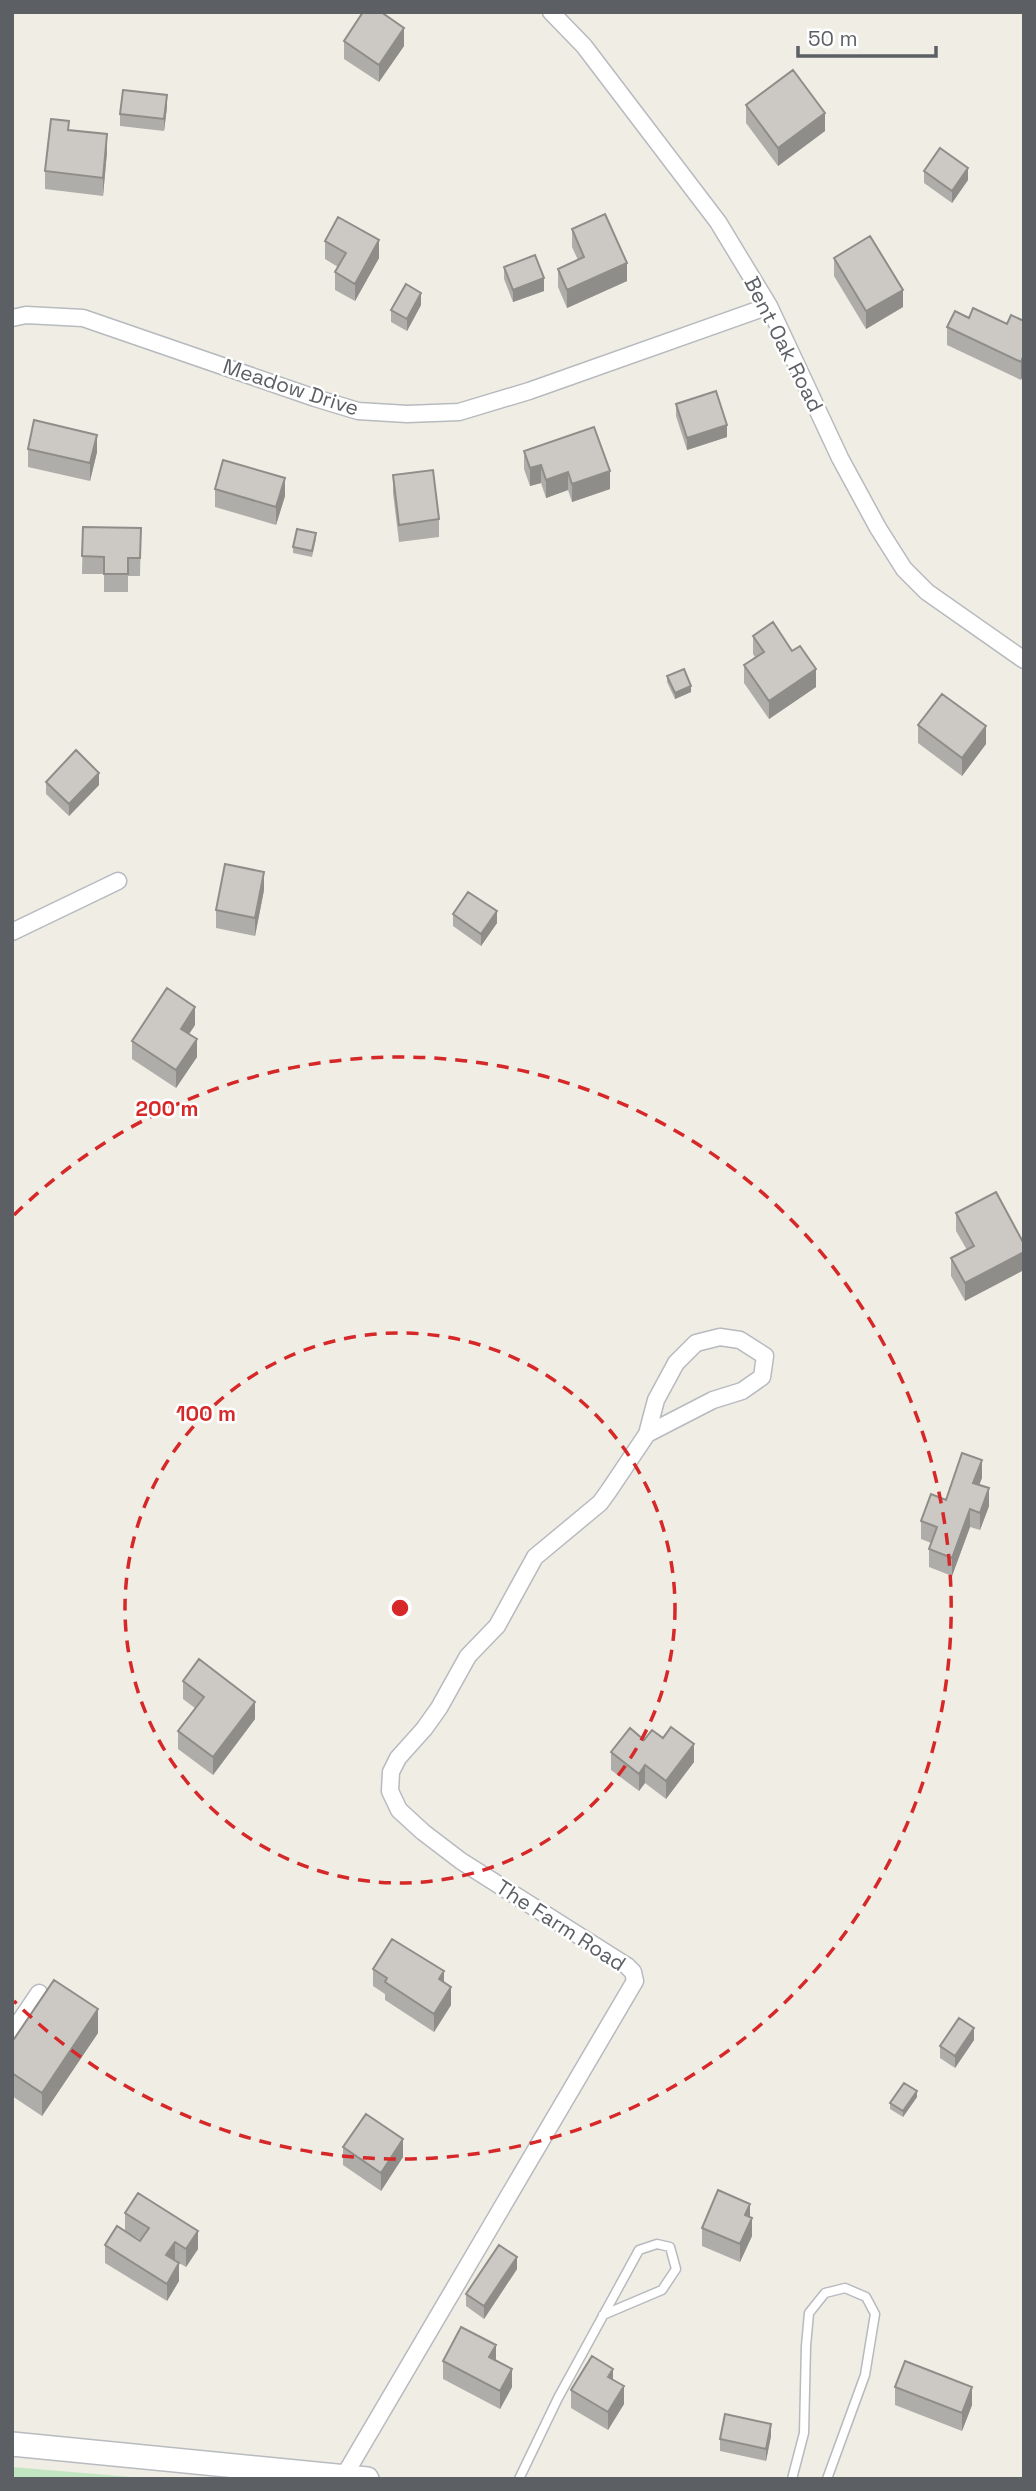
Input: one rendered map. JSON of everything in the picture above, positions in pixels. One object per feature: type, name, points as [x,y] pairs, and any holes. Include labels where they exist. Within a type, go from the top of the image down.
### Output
[{"type":"street","name":"Bent Oak Road","points":[[551,12],[584,46],[718,222],[769,306],[840,458],[904,569],[927,592],[1024,660]]},
{"type":"street","name":"Meadow Drive","points":[[12,318],[26,315],[83,318],[326,402],[358,411],[407,414],[459,412],[529,391],[769,306]]},
{"type":"street","points":[[12,932],[118,881]]},
{"type":"street","name":"The Farm Road","points":[[344,2476],[635,1981],[633,1972],[627,1966],[471,1867],[423,1832],[399,1810],[390,1791],[391,1772],[398,1758],[439,1708],[468,1656],[497,1626],[535,1556],[600,1503],[647,1434],[656,1400],[676,1363],[696,1343],[720,1337],[740,1340],[765,1356],[762,1377],[742,1391],[713,1400],[647,1434]]},
{"type":"street","points":[[12,2033],[39,1993]]},
{"type":"street","points":[[12,2444],[367,2479]]},
{"type":"lane","points":[[519,2479],[558,2398],[603,2315],[639,2250],[657,2244],[670,2247],[676,2269],[662,2290],[603,2315]]},
{"type":"lane","points":[[792,2479],[804,2433],[809,2313],[825,2293],[845,2288],[866,2297],[875,2314],[865,2375],[827,2479]]},
{"type":"green space","points":[[12,2467],[155,2479],[12,2479]]},
{"type":"building","points":[[363,12],[381,12],[404,28],[379,65],[344,41]]},
{"type":"building","points":[[793,70],[825,113],[778,148],[746,105]]},
{"type":"building","points":[[123,90],[167,95],[164,119],[120,114]]},
{"type":"building","points":[[51,119],[69,121],[68,130],[107,134],[103,178],[45,171]]},
{"type":"building","points":[[940,148],[968,168],[952,191],[924,171]]},
{"type":"building","points":[[605,214],[627,263],[567,290],[558,269],[584,257],[572,229]]},
{"type":"building","points":[[338,217],[379,240],[355,284],[335,272],[346,253],[325,241]]},
{"type":"building","points":[[870,236],[903,290],[866,311],[834,258]]},
{"type":"building","points":[[535,255],[544,278],[513,290],[504,267]]},
{"type":"building","points":[[406,284],[421,293],[407,319],[391,310]]},
{"type":"building","points":[[973,308],[1007,324],[1011,315],[1024,321],[1024,355],[1021,362],[947,327],[955,311],[969,318]]},
{"type":"building","points":[[716,391],[727,425],[687,438],[676,404]]},
{"type":"building","points":[[34,420],[97,435],[90,463],[28,449]]},
{"type":"building","points":[[594,427],[610,471],[572,484],[568,472],[546,480],[541,465],[530,468],[524,451]]},
{"type":"building","points":[[223,460],[285,478],[276,507],[215,489]]},
{"type":"building","points":[[433,470],[439,519],[399,525],[393,475]]},
{"type":"building","points":[[83,527],[141,528],[140,558],[128,558],[128,574],[104,574],[104,557],[82,556]]},
{"type":"building","points":[[297,529],[316,533],[312,551],[293,547]]},
{"type":"building","points":[[773,622],[792,651],[800,646],[816,669],[769,701],[744,665],[764,652],[753,636]]},
{"type":"building","points":[[684,669],[691,686],[675,693],[667,676]]},
{"type":"building","points":[[942,694],[986,726],[962,758],[918,725]]},
{"type":"building","points":[[76,750],[99,773],[69,804],[46,782]]},
{"type":"building","points":[[225,864],[264,872],[255,918],[216,910]]},
{"type":"building","points":[[468,892],[497,911],[481,934],[453,914]]},
{"type":"building","points":[[167,988],[195,1007],[181,1029],[197,1039],[176,1070],[132,1041]]},
{"type":"building","points":[[996,1192],[1024,1244],[1024,1252],[965,1283],[951,1258],[974,1246],[956,1213]]},
{"type":"building","points":[[962,1453],[982,1460],[973,1483],[989,1488],[980,1513],[970,1509],[952,1558],[929,1549],[937,1527],[921,1521],[931,1494],[946,1500]]},
{"type":"building","points":[[199,1659],[255,1702],[213,1757],[178,1731],[204,1697],[183,1681]]},
{"type":"building","points":[[671,1727],[694,1744],[666,1781],[645,1765],[639,1774],[611,1752],[630,1728],[644,1740],[652,1730],[663,1738]]},
{"type":"building","points":[[392,1939],[444,1971],[439,1979],[451,1987],[434,2014],[385,1982],[387,1978],[373,1969]]},
{"type":"building","points":[[54,1980],[98,2009],[42,2093],[12,2073],[12,2042]]},
{"type":"building","points":[[959,2018],[974,2028],[955,2056],[940,2046]]},
{"type":"building","points":[[904,2083],[917,2091],[903,2111],[890,2103]]},
{"type":"building","points":[[366,2114],[403,2139],[381,2173],[343,2147]]},
{"type":"building","points":[[718,2190],[750,2204],[745,2215],[752,2218],[740,2244],[702,2228]]},
{"type":"building","points":[[138,2193],[198,2231],[186,2249],[175,2242],[166,2255],[179,2263],[167,2284],[105,2245],[117,2226],[140,2241],[149,2228],[125,2213]]},
{"type":"building","points":[[499,2245],[517,2257],[484,2306],[466,2294]]},
{"type":"building","points":[[461,2327],[496,2345],[489,2357],[512,2369],[500,2391],[443,2361]]},
{"type":"building","points":[[592,2356],[613,2369],[608,2377],[624,2386],[608,2412],[571,2390]]},
{"type":"building","points":[[905,2361],[972,2387],[962,2413],[895,2387]]},
{"type":"building","points":[[725,2414],[771,2424],[766,2449],[720,2439]]}]
